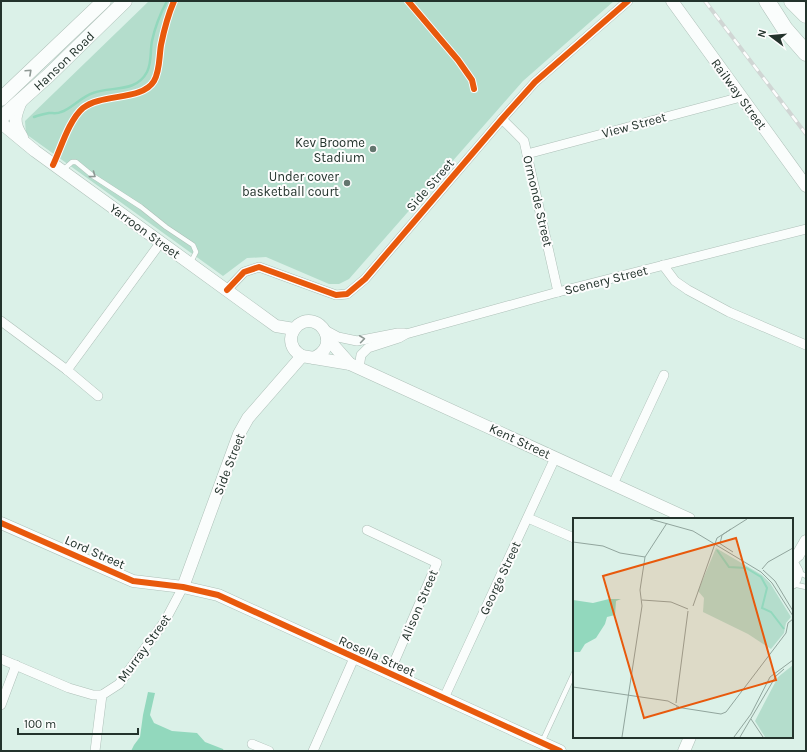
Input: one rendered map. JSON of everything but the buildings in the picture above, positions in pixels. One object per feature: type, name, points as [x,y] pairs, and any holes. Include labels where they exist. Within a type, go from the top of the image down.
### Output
[{"type":"highway","points":[[767,1],[785,30],[806,52]]},
{"type":"highway","points":[[792,1],[806,15]]},
{"type":"main road","name":"Hanson Road","points":[[4,93],[104,1]]},
{"type":"main road","name":"Hanson Road","points":[[1,118],[22,100],[125,1]]},
{"type":"street","name":"Side Street","points":[[227,290],[244,272],[259,267],[336,295],[347,294],[365,279],[535,82],[628,1]]},
{"type":"street","name":"Railway Street","points":[[672,1],[806,186]]},
{"type":"street","name":"View Street","points":[[527,154],[741,97]]},
{"type":"street","points":[[22,100],[15,117],[16,126],[21,136],[35,152]]},
{"type":"street","name":"Ormonde Street","points":[[502,119],[524,141],[558,292]]},
{"type":"street","name":"Yarroon Street","points":[[1,123],[35,152],[276,326],[294,329]]},
{"type":"street","points":[[1,132],[35,152]]},
{"type":"street","name":"Scenery Street","points":[[355,366],[361,355],[368,348],[399,338],[406,334],[558,292],[806,229]]},
{"type":"street","points":[[67,370],[161,242]]},
{"type":"street","points":[[663,265],[675,281],[688,290],[729,312],[806,346]]},
{"type":"street","points":[[1,321],[67,370],[98,396]]},
{"type":"street","points":[[306,321],[314,322],[320,325],[326,334],[326,345],[324,351],[319,355],[307,357],[296,353],[291,341],[294,329],[306,321]]},
{"type":"street","name":"Scenery Street","points":[[326,334],[357,341],[398,332],[406,334]]},
{"type":"street","name":"Kent Street","points":[[326,334],[355,366]]},
{"type":"street","name":"Side Street","points":[[183,587],[239,434],[248,418],[307,357]]},
{"type":"street","name":"Kent Street","points":[[307,357],[355,366],[687,518]]},
{"type":"street","points":[[613,484],[664,375]]},
{"type":"street","name":"George Street","points":[[444,698],[555,458]]},
{"type":"street","points":[[528,518],[573,538]]},
{"type":"street","name":"Lord Street","points":[[1,523],[133,581],[183,587]]},
{"type":"street","name":"Alison Street","points":[[368,530],[437,563],[389,674]]},
{"type":"street","points":[[795,572],[798,555],[806,541]]},
{"type":"street","points":[[795,572],[806,553]]},
{"type":"street","name":"Rosella Street","points":[[183,587],[218,595],[550,748]]},
{"type":"street","name":"Murray Street","points":[[102,695],[119,684],[165,621],[183,587]]},
{"type":"street","points":[[313,751],[354,658]]},
{"type":"street","points":[[1,659],[83,693],[93,696],[102,695],[95,751]]},
{"type":"street","points":[[1,706],[16,666]]},
{"type":"street","points":[[684,751],[690,738]]},
{"type":"street","points":[[252,744],[269,751]]},
{"type":"lane","points":[[62,171],[72,162],[76,162],[141,206],[166,227],[193,245],[196,252],[190,263]]},
{"type":"lane","points":[[795,572],[806,587]]},
{"type":"lane","points":[[550,748],[573,676]]},
{"type":"shaded area","points":[[149,1],[614,1],[523,81],[349,279],[339,284],[329,284],[266,257],[247,258],[223,276],[26,134],[25,121]]},
{"type":"shaded area","points":[[148,692],[155,693],[150,715],[154,723],[172,731],[197,733],[205,742],[223,749],[224,751],[131,751],[140,737]]},
{"type":"waterway","points":[[34,117],[49,113],[60,113],[84,97],[93,93],[123,88],[137,83],[142,79],[150,64],[152,41],[156,26],[167,1]]},
{"type":"railway","points":[[705,1],[806,134]]},
{"type":"cycle path","points":[[53,165],[69,127],[83,108],[100,100],[141,92],[154,81],[158,68],[165,28],[174,1]]},
{"type":"cycle path","points":[[408,1],[458,60],[472,80],[474,89]]},
{"type":"cycle path","points":[[227,290],[244,272],[259,267],[336,295],[347,294],[365,279],[535,82],[628,1]]},
{"type":"cycle path","points":[[1,523],[133,581],[183,587],[218,595],[560,751]]},
{"type":"place","name":"Kev Broome Stadium","points":[[373,149]]},
{"type":"place","name":"Under cover basketball court","points":[[347,183]]}]
